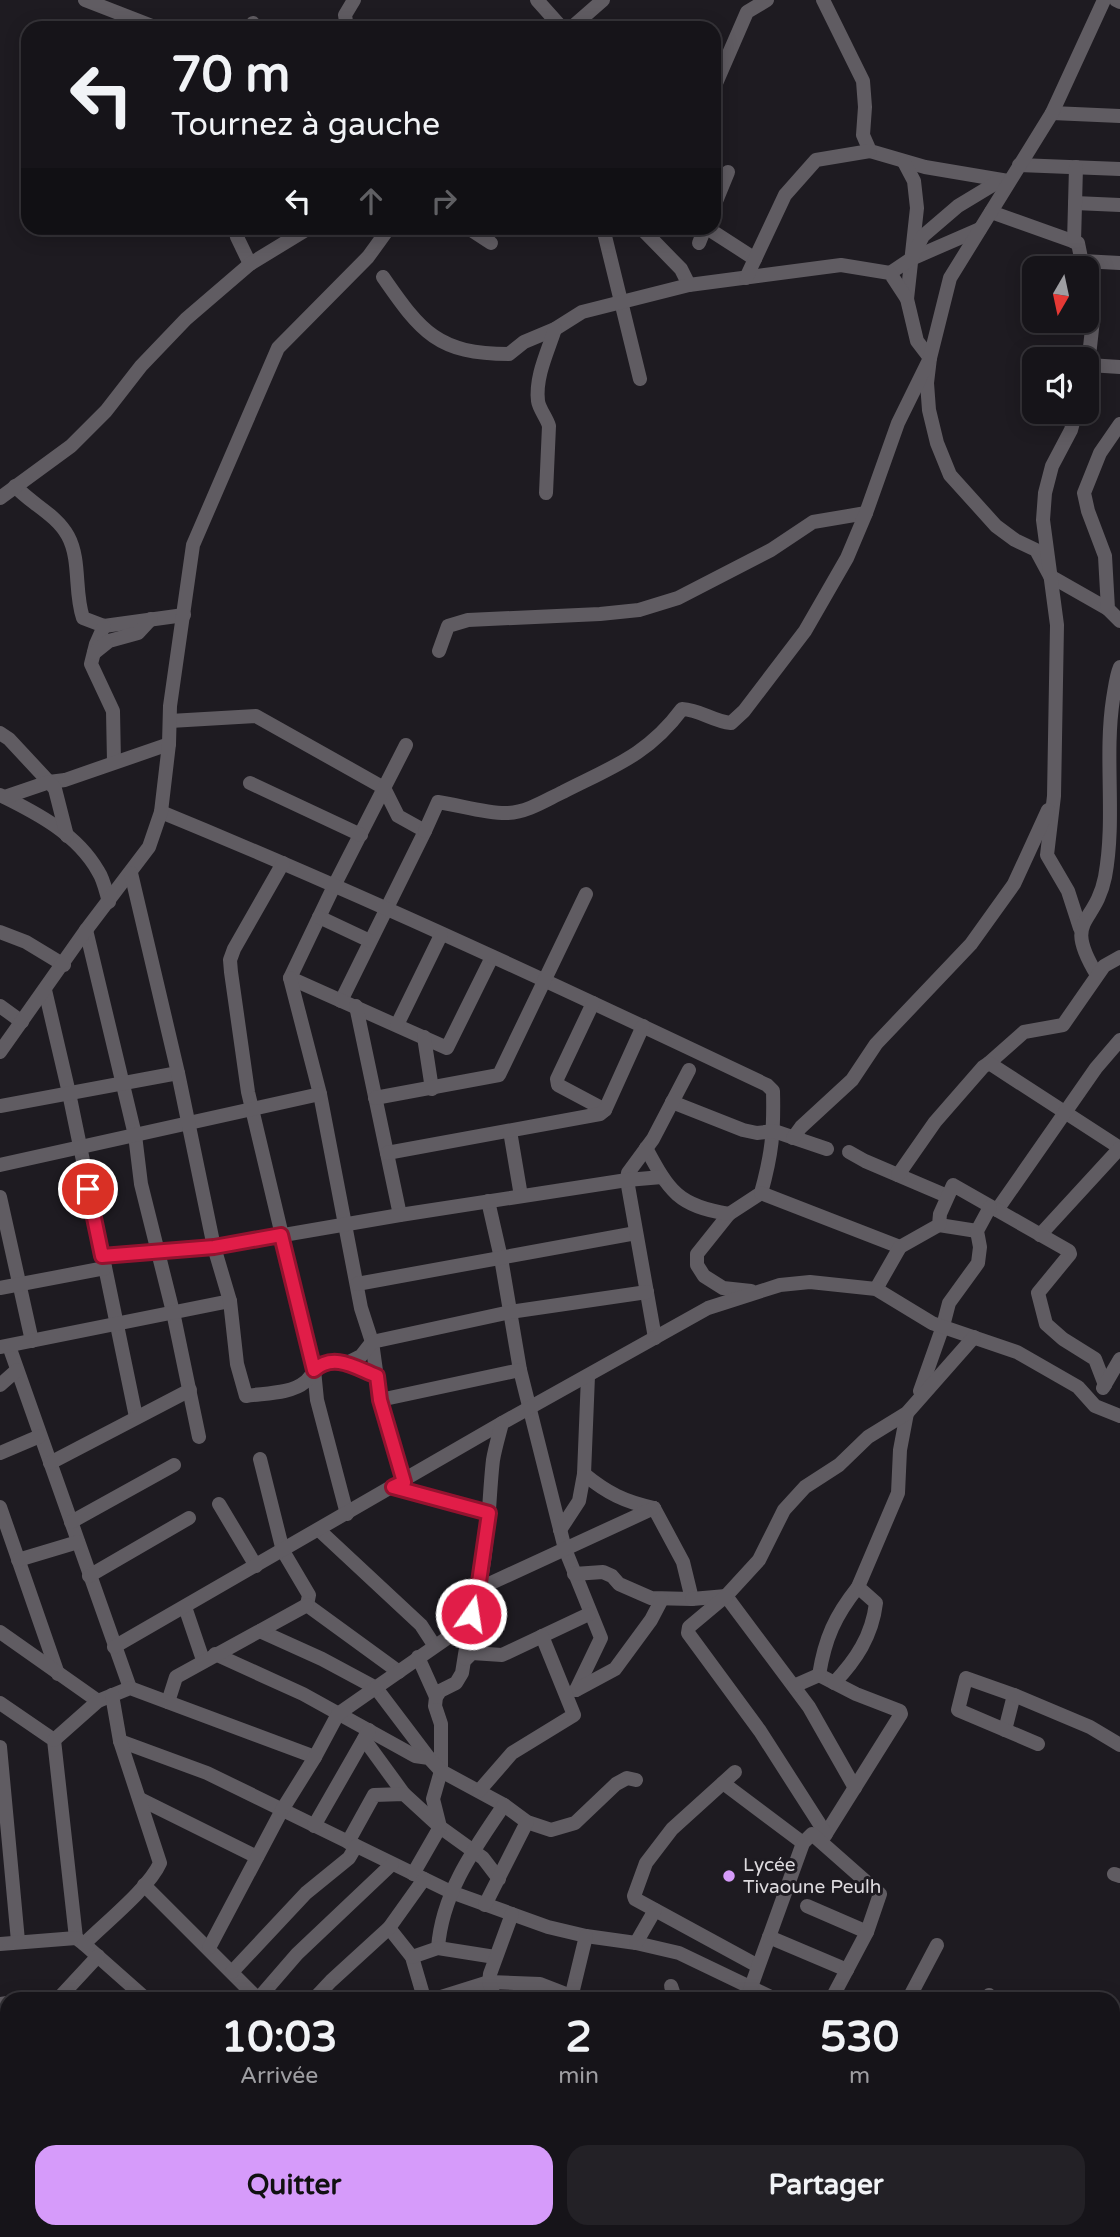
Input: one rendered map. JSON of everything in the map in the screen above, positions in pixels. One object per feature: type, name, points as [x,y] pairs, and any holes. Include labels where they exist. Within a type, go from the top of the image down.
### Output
[{"type":"street","points":[[85,0],[139,21]]},
{"type":"street","points":[[346,21],[345,15],[354,0]]},
{"type":"street","points":[[537,0],[556,21]]},
{"type":"street","points":[[579,21],[603,0]]},
{"type":"street","points":[[721,72],[747,12],[767,0]]},
{"type":"street","points":[[823,0],[863,81],[863,135],[870,151]]},
{"type":"street","points":[[911,259],[923,236],[958,206],[1005,180],[1020,165],[1052,113],[1104,0]]},
{"type":"street","points":[[1052,113],[1120,116]]},
{"type":"street","points":[[746,278],[785,195],[816,160],[870,151],[904,162],[1005,180]]},
{"type":"street","points":[[904,162],[914,181],[916,208],[907,299],[917,341],[930,358]]},
{"type":"street","points":[[1020,165],[1120,169]]},
{"type":"street","points":[[1074,242],[1076,167]]},
{"type":"street","points":[[721,188],[727,173]]},
{"type":"street","points":[[1005,180],[990,212],[950,278],[930,358],[927,383],[929,410],[937,443],[950,475],[996,526],[1036,550],[1050,576],[1108,609],[1120,621]]},
{"type":"street","points":[[1075,203],[1120,205]]},
{"type":"street","points":[[990,212],[1077,243],[1081,256]]},
{"type":"street","points":[[383,277],[405,310],[437,340],[447,345],[490,354],[509,354],[524,342],[555,329],[582,312],[689,285],[841,265],[890,273],[911,259],[980,229]]},
{"type":"street","points":[[237,235],[250,264]]},
{"type":"street","points":[[0,498],[71,446],[106,411],[141,366],[186,318],[250,264],[298,235]]},
{"type":"street","points":[[0,1052],[64,965],[86,930],[149,847],[161,812],[193,545],[278,348],[368,257],[384,235]]},
{"type":"street","points":[[479,235],[491,243]]},
{"type":"street","points":[[605,235],[640,379]]},
{"type":"street","points":[[648,235],[681,268],[689,285]]},
{"type":"street","points":[[699,243],[703,235]]},
{"type":"street","points":[[717,235],[755,259]]},
{"type":"street","points":[[1099,264],[1120,263]]},
{"type":"street","points":[[890,273],[907,299]]},
{"type":"street","points":[[546,492],[549,426],[547,417],[538,404],[539,380],[555,329]]},
{"type":"street","points":[[341,1001],[438,802],[507,814],[526,810],[621,765],[655,741],[668,729],[682,709],[697,710],[714,721],[731,723],[744,711],[805,631],[847,558],[898,423],[930,358]]},
{"type":"street","points":[[1099,369],[1120,367]]},
{"type":"street","points":[[1073,424],[1052,466],[1045,493],[1043,520],[1056,625],[1055,796],[1047,855],[1068,891],[1080,928],[1083,953],[1097,975]]},
{"type":"street","points":[[1108,609],[1105,555],[1084,493],[1100,453],[1120,424]]},
{"type":"street","points":[[15,486],[51,515],[68,535],[83,618],[104,626],[184,615]]},
{"type":"street","points":[[439,651],[448,626],[454,623],[639,610],[678,598],[771,550],[813,522],[866,513]]},
{"type":"street","points":[[94,653],[109,641],[138,633],[151,619]]},
{"type":"street","points":[[104,626],[91,664],[113,711],[114,762]]},
{"type":"street","points":[[1080,928],[1093,907],[1104,880],[1110,843],[1108,758],[1111,715],[1120,667]]},
{"type":"street","points":[[170,721],[256,716],[384,788],[398,816],[425,831]]},
{"type":"street","points":[[0,733],[9,739],[55,789],[67,836]]},
{"type":"street","points":[[2,796],[65,780],[169,744]]},
{"type":"street","points":[[398,1484],[380,1400],[372,1342],[361,1308],[320,1094],[290,978],[406,745]]},
{"type":"street","points":[[250,783],[361,835]]},
{"type":"street","points":[[2,796],[30,810],[83,851],[99,872],[109,902]]},
{"type":"street","points":[[793,1138],[852,1080],[876,1044],[971,944],[1014,884],[1055,796]]},
{"type":"street","points":[[161,812],[385,908],[767,1085],[773,1091],[774,1131],[770,1161],[761,1193],[729,1214],[697,1254],[697,1265],[705,1276],[723,1288],[759,1291]]},
{"type":"street","points":[[283,863],[230,960],[244,1071],[314,1370],[317,1400],[347,1514]]},
{"type":"street","points":[[1104,880],[1120,866]]},
{"type":"street","points":[[131,873],[178,1073],[214,1247],[230,1301],[237,1364],[246,1396],[305,1383],[314,1370],[328,1363],[349,1362],[361,1356],[372,1342],[510,1312],[647,1292]]},
{"type":"street","points":[[375,1098],[499,1075],[586,894]]},
{"type":"street","points":[[319,917],[370,941]]},
{"type":"street","points":[[86,930],[135,1135],[141,1184],[173,1312],[199,1437]]},
{"type":"street","points":[[0,932],[26,942],[64,965]]},
{"type":"street","points":[[397,1025],[441,935]]},
{"type":"street","points":[[290,978],[447,1048],[492,957]]},
{"type":"street","points":[[898,1175],[934,1122],[983,1067],[1024,1032],[1063,1025],[1104,966],[1120,957]]},
{"type":"street","points":[[45,990],[136,1417]]},
{"type":"street","points":[[593,1003],[557,1079],[558,1085],[605,1111]]},
{"type":"street","points":[[0,1006],[22,1023]]},
{"type":"street","points":[[356,1006],[400,1214]]},
{"type":"street","points":[[387,1153],[600,1114],[605,1111],[643,1026]]},
{"type":"street","points":[[424,1037],[432,1089]]},
{"type":"street","points":[[918,1399],[948,1304],[978,1263],[980,1247],[977,1231],[1096,1068],[1120,1040]]},
{"type":"street","points":[[989,1063],[1065,1114],[1119,1144],[1040,1235]]},
{"type":"street","points":[[655,1338],[627,1180],[628,1172],[646,1148],[689,1070]]},
{"type":"street","points":[[0,1106],[178,1073]]},
{"type":"street","points":[[0,1165],[320,1094]]},
{"type":"street","points":[[573,1119],[575,1094]]},
{"type":"street","points":[[672,1102],[743,1130],[757,1133],[774,1131],[827,1149]]},
{"type":"street","points":[[510,1131],[521,1196]]},
{"type":"street","points":[[646,1148],[662,1177],[680,1198],[695,1207],[729,1214]]},
{"type":"street","points":[[849,1152],[947,1196]]},
{"type":"street","points":[[0,1289],[103,1262],[157,1252],[214,1247],[400,1214],[662,1177]]},
{"type":"street","points":[[939,1225],[940,1214],[953,1185],[1070,1254],[1038,1293],[1046,1324],[1062,1339],[1095,1359],[1105,1385]]},
{"type":"street","points":[[761,1193],[900,1247]]},
{"type":"street","points":[[0,1197],[32,1341]]},
{"type":"street","points":[[488,1201],[501,1258],[520,1370],[560,1530],[589,1614],[601,1638],[571,1693]]},
{"type":"street","points":[[876,1289],[900,1247],[939,1225],[977,1231]]},
{"type":"street","points":[[357,1284],[636,1233]]},
{"type":"street","points":[[114,1647],[502,1423],[708,1308],[780,1285],[810,1282],[876,1289],[932,1323],[1017,1352],[1078,1388],[1095,1406],[1120,1416]]},
{"type":"street","points":[[130,1688],[18,1370],[4,1347],[230,1301]]},
{"type":"street","points":[[835,1992],[867,1932],[880,1894],[823,1838],[760,1731],[688,1633],[689,1627],[726,1596],[759,1560],[784,1510],[805,1487],[839,1465],[868,1437],[907,1413],[974,1337]]},
{"type":"street","points":[[1095,1406],[1120,1359]]},
{"type":"street","points":[[349,1362],[377,1376]]},
{"type":"street","points":[[0,1385],[18,1370]]},
{"type":"street","points":[[380,1400],[520,1370]]},
{"type":"street","points":[[560,1530],[579,1501],[584,1474],[588,1376]]},
{"type":"street","points":[[50,1463],[190,1390]]},
{"type":"street","points":[[794,1686],[818,1675],[832,1625],[858,1587],[898,1493],[900,1450],[907,1413]]},
{"type":"street","points":[[321,1992],[390,1928],[419,1877],[440,1827],[433,1799],[441,1771],[440,1724],[435,1706],[436,1697],[440,1691],[456,1683],[466,1659],[489,1513],[493,1458],[502,1423]]},
{"type":"street","points":[[0,1453],[40,1436]]},
{"type":"street","points":[[168,1702],[176,1677],[307,1605],[309,1595],[283,1550],[260,1459]]},
{"type":"street","points":[[71,1522],[174,1465]]},
{"type":"street","points":[[584,1474],[628,1503],[654,1508]]},
{"type":"street","points":[[398,1484],[489,1513]]},
{"type":"street","points":[[219,1504],[256,1566]]},
{"type":"street","points":[[0,1507],[58,1674]]},
{"type":"street","points":[[478,1589],[654,1508]]},
{"type":"street","points":[[654,1508],[683,1562],[691,1599]]},
{"type":"street","points":[[89,1576],[189,1518]]},
{"type":"street","points":[[318,1530],[421,1625],[434,1645]]},
{"type":"street","points":[[18,1560],[78,1542]]},
{"type":"street","points":[[574,1574],[603,1572],[634,1592],[662,1599],[726,1596]]},
{"type":"street","points":[[834,1683],[862,1649],[874,1616],[876,1603],[858,1587]]},
{"type":"street","points":[[726,1596],[809,1707],[855,1788]]},
{"type":"street","points":[[571,1693],[615,1669],[651,1620],[662,1599]]},
{"type":"street","points":[[307,1605],[399,1672]]},
{"type":"street","points":[[185,1606],[209,1657],[303,1694],[338,1714],[366,1735],[415,1756],[429,1758]]},
{"type":"street","points":[[209,1948],[282,1810],[315,1758],[338,1714],[463,1627],[471,1614]]},
{"type":"street","points":[[466,1659],[472,1653],[502,1655],[589,1614]]},
{"type":"street","points":[[260,1631],[322,1659],[376,1688],[441,1771],[504,1805],[527,1822],[551,1830],[563,1828],[575,1823],[616,1784],[627,1778],[636,1780]]},
{"type":"street","points":[[0,1632],[58,1674],[105,1698],[160,1863],[157,1871],[144,1885],[80,1941]]},
{"type":"street","points":[[479,1791],[512,1753],[574,1715],[571,1693],[542,1636]]},
{"type":"street","points":[[418,1657],[436,1697]]},
{"type":"street","points":[[818,1675],[901,1714],[823,1838]]},
{"type":"street","points":[[1038,1744],[958,1710],[966,1678],[1090,1727],[1120,1745]]},
{"type":"street","points":[[54,1740],[105,1698],[130,1688],[315,1758]]},
{"type":"street","points":[[1005,1730],[1014,1695]]},
{"type":"street","points":[[0,1703],[54,1740],[80,1941]]},
{"type":"street","points":[[366,1735],[404,1794],[440,1827],[483,1858],[499,1879]]},
{"type":"street","points":[[314,1826],[366,1735]]},
{"type":"street","points":[[120,1741],[206,1773],[451,1892],[586,1936],[636,1942],[679,1953],[746,1992]]},
{"type":"street","points":[[0,1746],[6,1886],[18,1941]]},
{"type":"street","points":[[735,1772],[672,1829],[646,1863],[635,1898],[758,1966]]},
{"type":"street","points":[[723,1783],[803,1843]]},
{"type":"street","points":[[232,1972],[306,1893],[349,1858],[352,1844],[374,1794],[404,1794]]},
{"type":"street","points":[[140,1800],[257,1857]]},
{"type":"street","points":[[438,1948],[440,1928],[451,1892],[473,1851],[504,1805]]},
{"type":"street","points":[[485,1905],[527,1822]]},
{"type":"street","points":[[748,1992],[803,1843],[812,1834],[823,1838]]},
{"type":"street","points":[[263,1992],[297,1954],[392,1864]]},
{"type":"street","points":[[144,1885],[252,1992]]},
{"type":"street","points":[[807,1906],[867,1932]]},
{"type":"street","points":[[636,1942],[655,1910]]},
{"type":"street","points":[[493,1992],[489,1982],[495,1957],[512,1914]]},
{"type":"street","points":[[390,1928],[412,1957],[422,1992]]},
{"type":"street","points":[[572,1992],[586,1936]]},
{"type":"street","points":[[769,1937],[847,1970]]},
{"type":"street","points":[[0,1944],[18,1941],[80,1941],[138,1992]]},
{"type":"street","points":[[912,1992],[937,1945]]},
{"type":"street","points":[[412,1957],[438,1948],[495,1957]]},
{"type":"street","points":[[64,1992],[98,1956]]},
{"type":"street","points":[[457,1992],[489,1982],[540,1984],[559,1992]]},
{"type":"place","name":"Lycée Tivaoune Peulh","points":[[729,1876]]},
{"type":"route","points":[[88,1189],[102,1256],[214,1247],[281,1235],[314,1370],[328,1363],[349,1362],[377,1376],[380,1400],[404,1482],[393,1487],[489,1513],[478,1589],[471,1614]]}]
